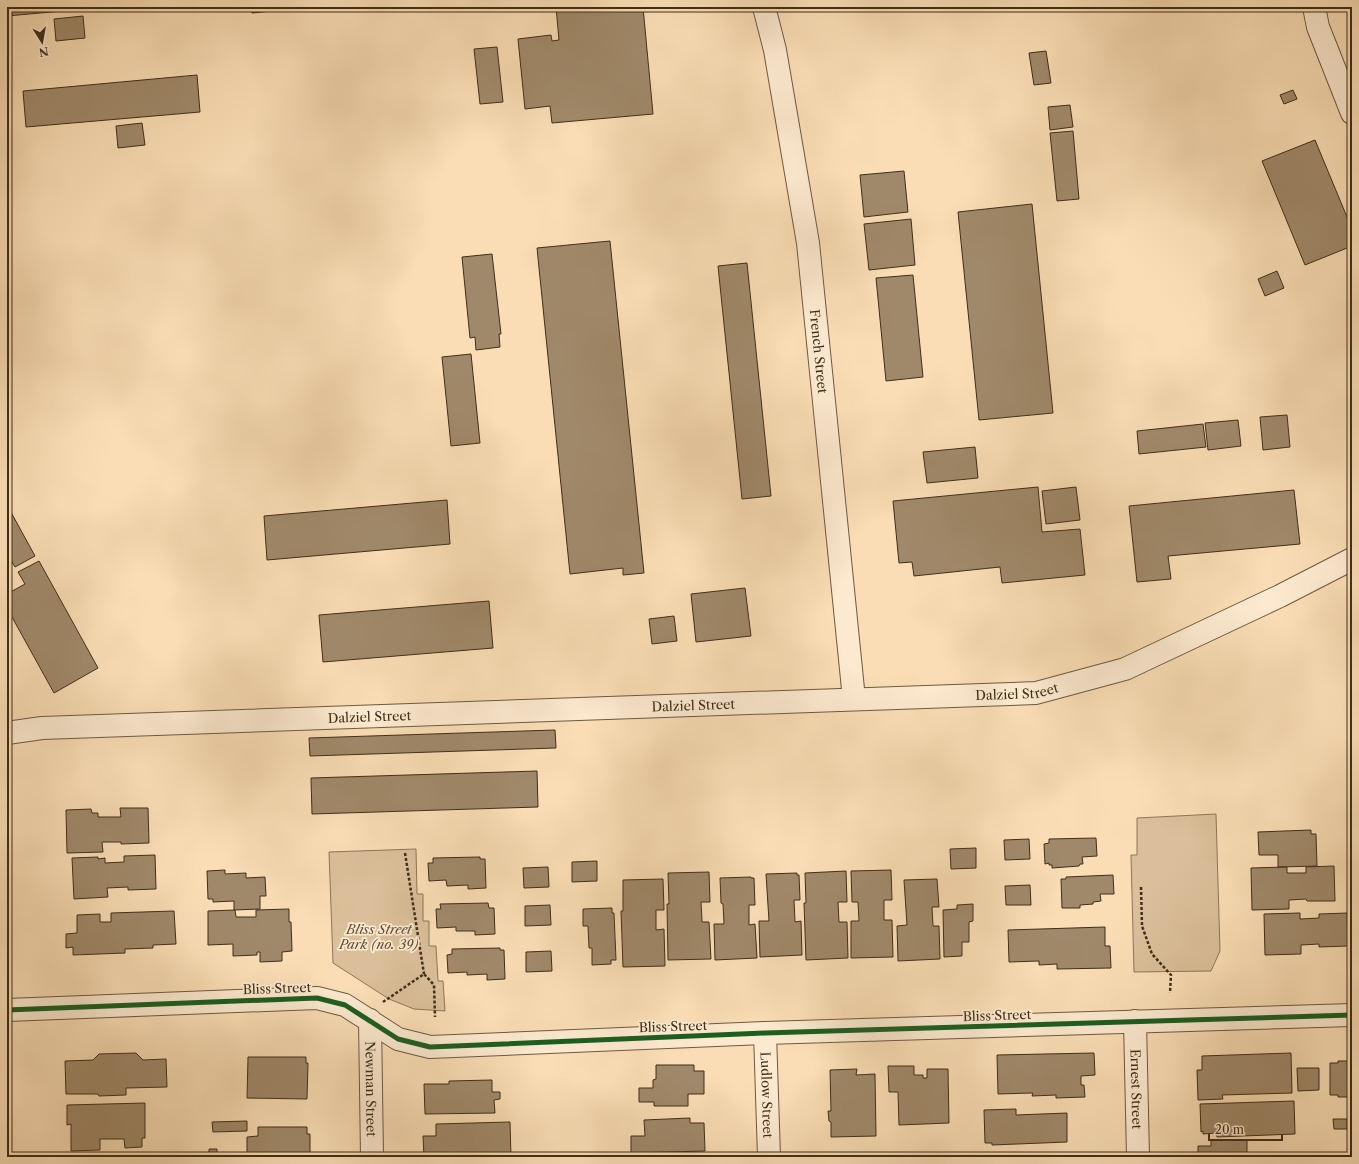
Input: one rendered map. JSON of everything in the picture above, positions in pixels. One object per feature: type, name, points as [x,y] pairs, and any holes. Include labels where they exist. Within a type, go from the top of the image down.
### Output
[{"type":"street","name":"French Street","points":[[764,7],[775,50],[808,243],[854,699]]},
{"type":"street","points":[[1314,7],[1318,27],[1352,114]]},
{"type":"street","name":"Dalziel Street","points":[[7,733],[42,728],[1036,693],[1125,669],[1280,596],[1352,559]]},
{"type":"street","name":"Bliss Street","points":[[7,1010],[317,998],[345,1005],[398,1039],[430,1047],[1135,1021],[1352,1015]]},
{"type":"street","name":"Newman Street","points":[[370,1020],[372,1157]]},
{"type":"street","name":"Ernest Street","points":[[1135,1021],[1138,1157]]},
{"type":"street","name":"Ludlow Street","points":[[765,1034],[769,1157]]},
{"type":"path","points":[[406,853],[424,974],[434,985],[435,1017]]},
{"type":"path","points":[[1141,887],[1142,926],[1152,954],[1171,976],[1170,993]]},
{"type":"path","points":[[383,1002],[424,974]]},
{"type":"green space","points":[[1216,814],[1220,951],[1211,971],[1134,972],[1131,855],[1137,855],[1137,818]]},
{"type":"green space","name":"Bliss Street Park (no. 39)","points":[[416,849],[417,894],[423,894],[423,921],[429,921],[429,946],[436,946],[438,981],[443,981],[445,1011],[414,1009],[389,999],[333,963],[329,852]]},
{"type":"building","points":[[7,7],[107,7],[7,16]]},
{"type":"building","points":[[252,7],[313,7],[252,13]]},
{"type":"building","points":[[556,7],[643,7],[653,114],[552,123],[550,106],[525,109],[518,39],[551,35],[552,41],[559,40]]},
{"type":"building","points":[[83,16],[85,38],[56,41],[54,19]]},
{"type":"building","points":[[497,47],[503,102],[480,104],[474,49]]},
{"type":"building","points":[[1046,51],[1051,83],[1034,85],[1029,53]]},
{"type":"building","points":[[197,75],[200,112],[26,127],[23,91]]},
{"type":"building","points":[[1293,90],[1297,99],[1284,104],[1280,95]]},
{"type":"building","points":[[1070,105],[1073,127],[1050,130],[1048,107]]},
{"type":"building","points":[[142,123],[145,145],[118,148],[116,126]]},
{"type":"building","points":[[1073,131],[1079,199],[1057,201],[1050,133]]},
{"type":"building","points":[[1315,140],[1352,229],[1352,246],[1305,265],[1262,161]]},
{"type":"building","points":[[904,171],[908,212],[864,217],[860,175]]},
{"type":"building","points":[[1032,204],[1053,413],[979,420],[958,212]]},
{"type":"building","points":[[911,219],[915,265],[869,270],[864,224]]},
{"type":"building","points":[[610,241],[644,573],[623,575],[623,568],[570,574],[537,248]]},
{"type":"building","points":[[492,254],[501,334],[499,334],[500,347],[476,350],[475,337],[470,338],[462,257]]},
{"type":"building","points":[[747,263],[771,496],[742,499],[718,266]]},
{"type":"building","points":[[1277,271],[1284,288],[1265,296],[1258,279]]},
{"type":"building","points":[[913,275],[923,377],[886,381],[876,278]]},
{"type":"building","points":[[471,354],[480,443],[451,446],[442,357]]},
{"type":"building","points":[[1287,415],[1290,447],[1263,450],[1260,417]]},
{"type":"building","points":[[1238,420],[1241,446],[1208,450],[1205,423]]},
{"type":"building","points":[[1203,424],[1206,447],[1139,454],[1137,431]]},
{"type":"building","points":[[975,447],[978,478],[927,483],[923,452]]},
{"type":"building","points":[[1038,487],[1042,532],[1080,529],[1085,575],[1002,583],[1000,567],[914,576],[912,562],[899,563],[893,501]]},
{"type":"building","points":[[1076,487],[1080,520],[1046,524],[1042,491]]},
{"type":"building","points":[[1294,490],[1300,544],[1168,556],[1171,579],[1137,582],[1129,506]]},
{"type":"building","points":[[447,500],[450,544],[267,560],[264,516]]},
{"type":"building","points":[[7,505],[35,556],[15,567],[8,555],[7,556]]},
{"type":"building","points":[[39,561],[98,668],[54,693],[7,608],[7,594],[25,584],[18,572]]},
{"type":"building","points":[[745,588],[751,636],[696,642],[691,594]]},
{"type":"building","points":[[489,601],[493,648],[323,662],[319,615]]},
{"type":"building","points":[[674,616],[677,641],[652,644],[649,619]]},
{"type":"building","points":[[555,730],[556,748],[310,756],[309,738]]},
{"type":"building","points":[[537,771],[538,807],[312,814],[311,778]]},
{"type":"building","points":[[120,808],[148,808],[149,843],[121,844],[121,842],[102,842],[103,852],[67,853],[66,810],[91,809],[92,813],[98,813],[98,817],[121,817]]},
{"type":"building","points":[[1311,830],[1311,834],[1316,834],[1317,866],[1278,867],[1278,855],[1259,855],[1258,832]]},
{"type":"building","points":[[1096,838],[1097,856],[1082,857],[1083,864],[1080,864],[1079,866],[1052,868],[1052,865],[1049,865],[1049,863],[1045,864],[1044,844],[1049,843],[1049,839]]},
{"type":"building","points":[[1029,839],[1030,859],[1005,860],[1004,840]]},
{"type":"building","points":[[976,848],[976,868],[951,869],[950,849]]},
{"type":"building","points":[[155,855],[156,889],[128,890],[128,887],[107,888],[108,897],[74,899],[72,858],[105,858],[105,863],[124,862],[124,856]]},
{"type":"building","points":[[480,857],[480,859],[485,859],[486,888],[468,889],[468,885],[447,886],[446,880],[429,881],[428,863],[433,863],[433,858]]},
{"type":"building","points":[[597,861],[597,881],[572,882],[572,862]]},
{"type":"building","points":[[1334,866],[1335,901],[1307,901],[1306,899],[1289,900],[1289,909],[1252,910],[1251,868],[1287,867],[1287,873],[1306,873],[1306,867]]},
{"type":"building","points":[[548,867],[549,887],[524,888],[523,868]]},
{"type":"building","points":[[225,870],[225,874],[246,873],[246,878],[265,877],[266,896],[260,896],[260,909],[234,910],[234,901],[213,902],[213,899],[208,899],[207,871]]},
{"type":"building","points":[[891,870],[892,900],[884,900],[884,920],[892,920],[893,957],[851,958],[851,921],[859,921],[858,902],[852,902],[851,871]]},
{"type":"building","points":[[846,871],[847,902],[838,902],[839,922],[847,922],[848,958],[806,960],[804,903],[806,903],[805,873]]},
{"type":"building","points":[[709,872],[710,902],[701,902],[702,922],[709,922],[711,959],[668,960],[668,873]]},
{"type":"building","points":[[797,873],[797,875],[799,875],[800,900],[794,900],[795,922],[801,921],[802,955],[760,957],[759,921],[769,921],[766,874]]},
{"type":"building","points":[[1113,875],[1114,894],[1100,894],[1101,901],[1093,902],[1093,904],[1080,905],[1080,908],[1062,908],[1061,879],[1066,879],[1066,877]]},
{"type":"building","points":[[720,878],[754,878],[755,905],[749,905],[749,925],[755,924],[757,958],[715,960],[714,924],[724,924]]},
{"type":"building","points":[[663,879],[664,910],[656,910],[656,930],[664,929],[665,966],[623,967],[621,911],[623,911],[623,880]]},
{"type":"building","points":[[937,879],[939,907],[932,907],[933,926],[939,926],[940,959],[898,961],[897,926],[907,925],[904,880]]},
{"type":"building","points":[[1030,885],[1031,905],[1006,905],[1005,886]]},
{"type":"building","points":[[488,903],[489,908],[494,908],[495,934],[475,935],[475,931],[456,931],[456,927],[437,928],[436,909],[441,909],[440,904]]},
{"type":"building","points":[[973,904],[973,921],[969,922],[969,942],[962,942],[962,956],[944,957],[943,910],[957,909],[957,905]]},
{"type":"building","points":[[550,905],[551,925],[525,926],[525,906]]},
{"type":"building","points":[[612,908],[612,913],[614,913],[616,960],[611,960],[611,964],[592,965],[592,948],[589,948],[588,926],[583,926],[583,909]]},
{"type":"building","points":[[289,909],[292,951],[282,952],[282,961],[260,962],[260,952],[257,952],[257,955],[233,956],[233,944],[208,945],[208,911],[235,910],[236,917],[256,917],[256,910]]},
{"type":"building","points":[[174,911],[176,944],[153,945],[153,948],[125,949],[125,953],[73,955],[73,947],[66,948],[66,934],[77,933],[77,915],[100,914],[100,922],[111,922],[111,913]]},
{"type":"building","points":[[1300,913],[1300,919],[1319,918],[1319,914],[1347,913],[1348,946],[1319,947],[1319,944],[1301,945],[1301,954],[1265,955],[1264,914]]},
{"type":"building","points":[[1105,927],[1105,946],[1110,946],[1111,968],[1057,969],[1057,964],[1039,965],[1039,961],[1009,962],[1008,930]]},
{"type":"building","points":[[500,948],[500,950],[504,950],[505,979],[487,980],[487,974],[467,975],[467,972],[448,973],[447,955],[452,954],[452,949]]},
{"type":"building","points":[[551,951],[552,971],[526,972],[526,952]]},
{"type":"building","points":[[136,1053],[143,1060],[166,1059],[167,1087],[126,1088],[126,1095],[99,1096],[98,1094],[66,1094],[65,1061],[93,1060],[99,1054]]},
{"type":"building","points":[[1094,1053],[1095,1075],[1081,1076],[1081,1085],[1084,1085],[1085,1097],[1056,1098],[1056,1095],[1032,1096],[1033,1093],[998,1094],[997,1055]]},
{"type":"building","points":[[1291,1053],[1292,1093],[1222,1095],[1223,1099],[1198,1100],[1197,1070],[1202,1070],[1202,1056]]},
{"type":"building","points":[[248,1057],[306,1057],[306,1063],[308,1063],[307,1099],[247,1098]]},
{"type":"building","points":[[1338,1061],[1352,1061],[1352,1097],[1338,1097],[1338,1095],[1330,1095],[1330,1063],[1338,1063]]},
{"type":"building","points":[[656,1065],[694,1065],[694,1071],[704,1071],[704,1094],[688,1094],[688,1106],[654,1106],[654,1102],[639,1102],[639,1088],[653,1088],[653,1080],[656,1079]]},
{"type":"building","points":[[888,1066],[914,1066],[914,1075],[923,1075],[923,1078],[927,1078],[927,1069],[948,1069],[949,1123],[899,1125],[898,1092],[889,1092]]},
{"type":"building","points":[[1297,1068],[1319,1068],[1319,1090],[1298,1091]]},
{"type":"building","points":[[857,1069],[856,1075],[875,1074],[876,1136],[831,1137],[831,1122],[829,1121],[828,1111],[831,1111],[830,1070]]},
{"type":"building","points":[[492,1080],[492,1092],[500,1092],[500,1099],[494,1100],[495,1113],[425,1114],[424,1084],[449,1084],[449,1081]]},
{"type":"building","points":[[1294,1101],[1295,1134],[1217,1137],[1216,1133],[1203,1134],[1203,1131],[1201,1132],[1200,1104]]},
{"type":"building","points":[[145,1103],[145,1138],[142,1138],[142,1147],[125,1148],[124,1139],[100,1139],[100,1150],[71,1151],[71,1124],[67,1125],[67,1105]]},
{"type":"building","points":[[1016,1109],[1016,1115],[1067,1113],[1067,1142],[992,1145],[992,1143],[985,1143],[984,1110]]},
{"type":"building","points":[[690,1118],[690,1123],[704,1123],[705,1151],[631,1153],[631,1136],[645,1136],[644,1120]]},
{"type":"building","points":[[1333,1119],[1347,1119],[1347,1129],[1334,1129]]},
{"type":"building","points":[[247,1121],[247,1131],[213,1132],[212,1122]]},
{"type":"building","points":[[510,1122],[511,1157],[424,1157],[423,1136],[436,1136],[436,1124]]},
{"type":"building","points":[[258,1127],[307,1127],[307,1134],[310,1134],[310,1156],[247,1157],[247,1137],[258,1136]]},
{"type":"building","points":[[1211,1140],[1247,1140],[1247,1157],[1198,1157],[1198,1146],[1211,1146]]},
{"type":"building","points":[[209,1149],[217,1149],[217,1157],[209,1157]]},
{"type":"cycle path","points":[[7,1010],[317,998],[345,1005],[398,1039],[430,1047],[765,1033],[1352,1015]]}]
